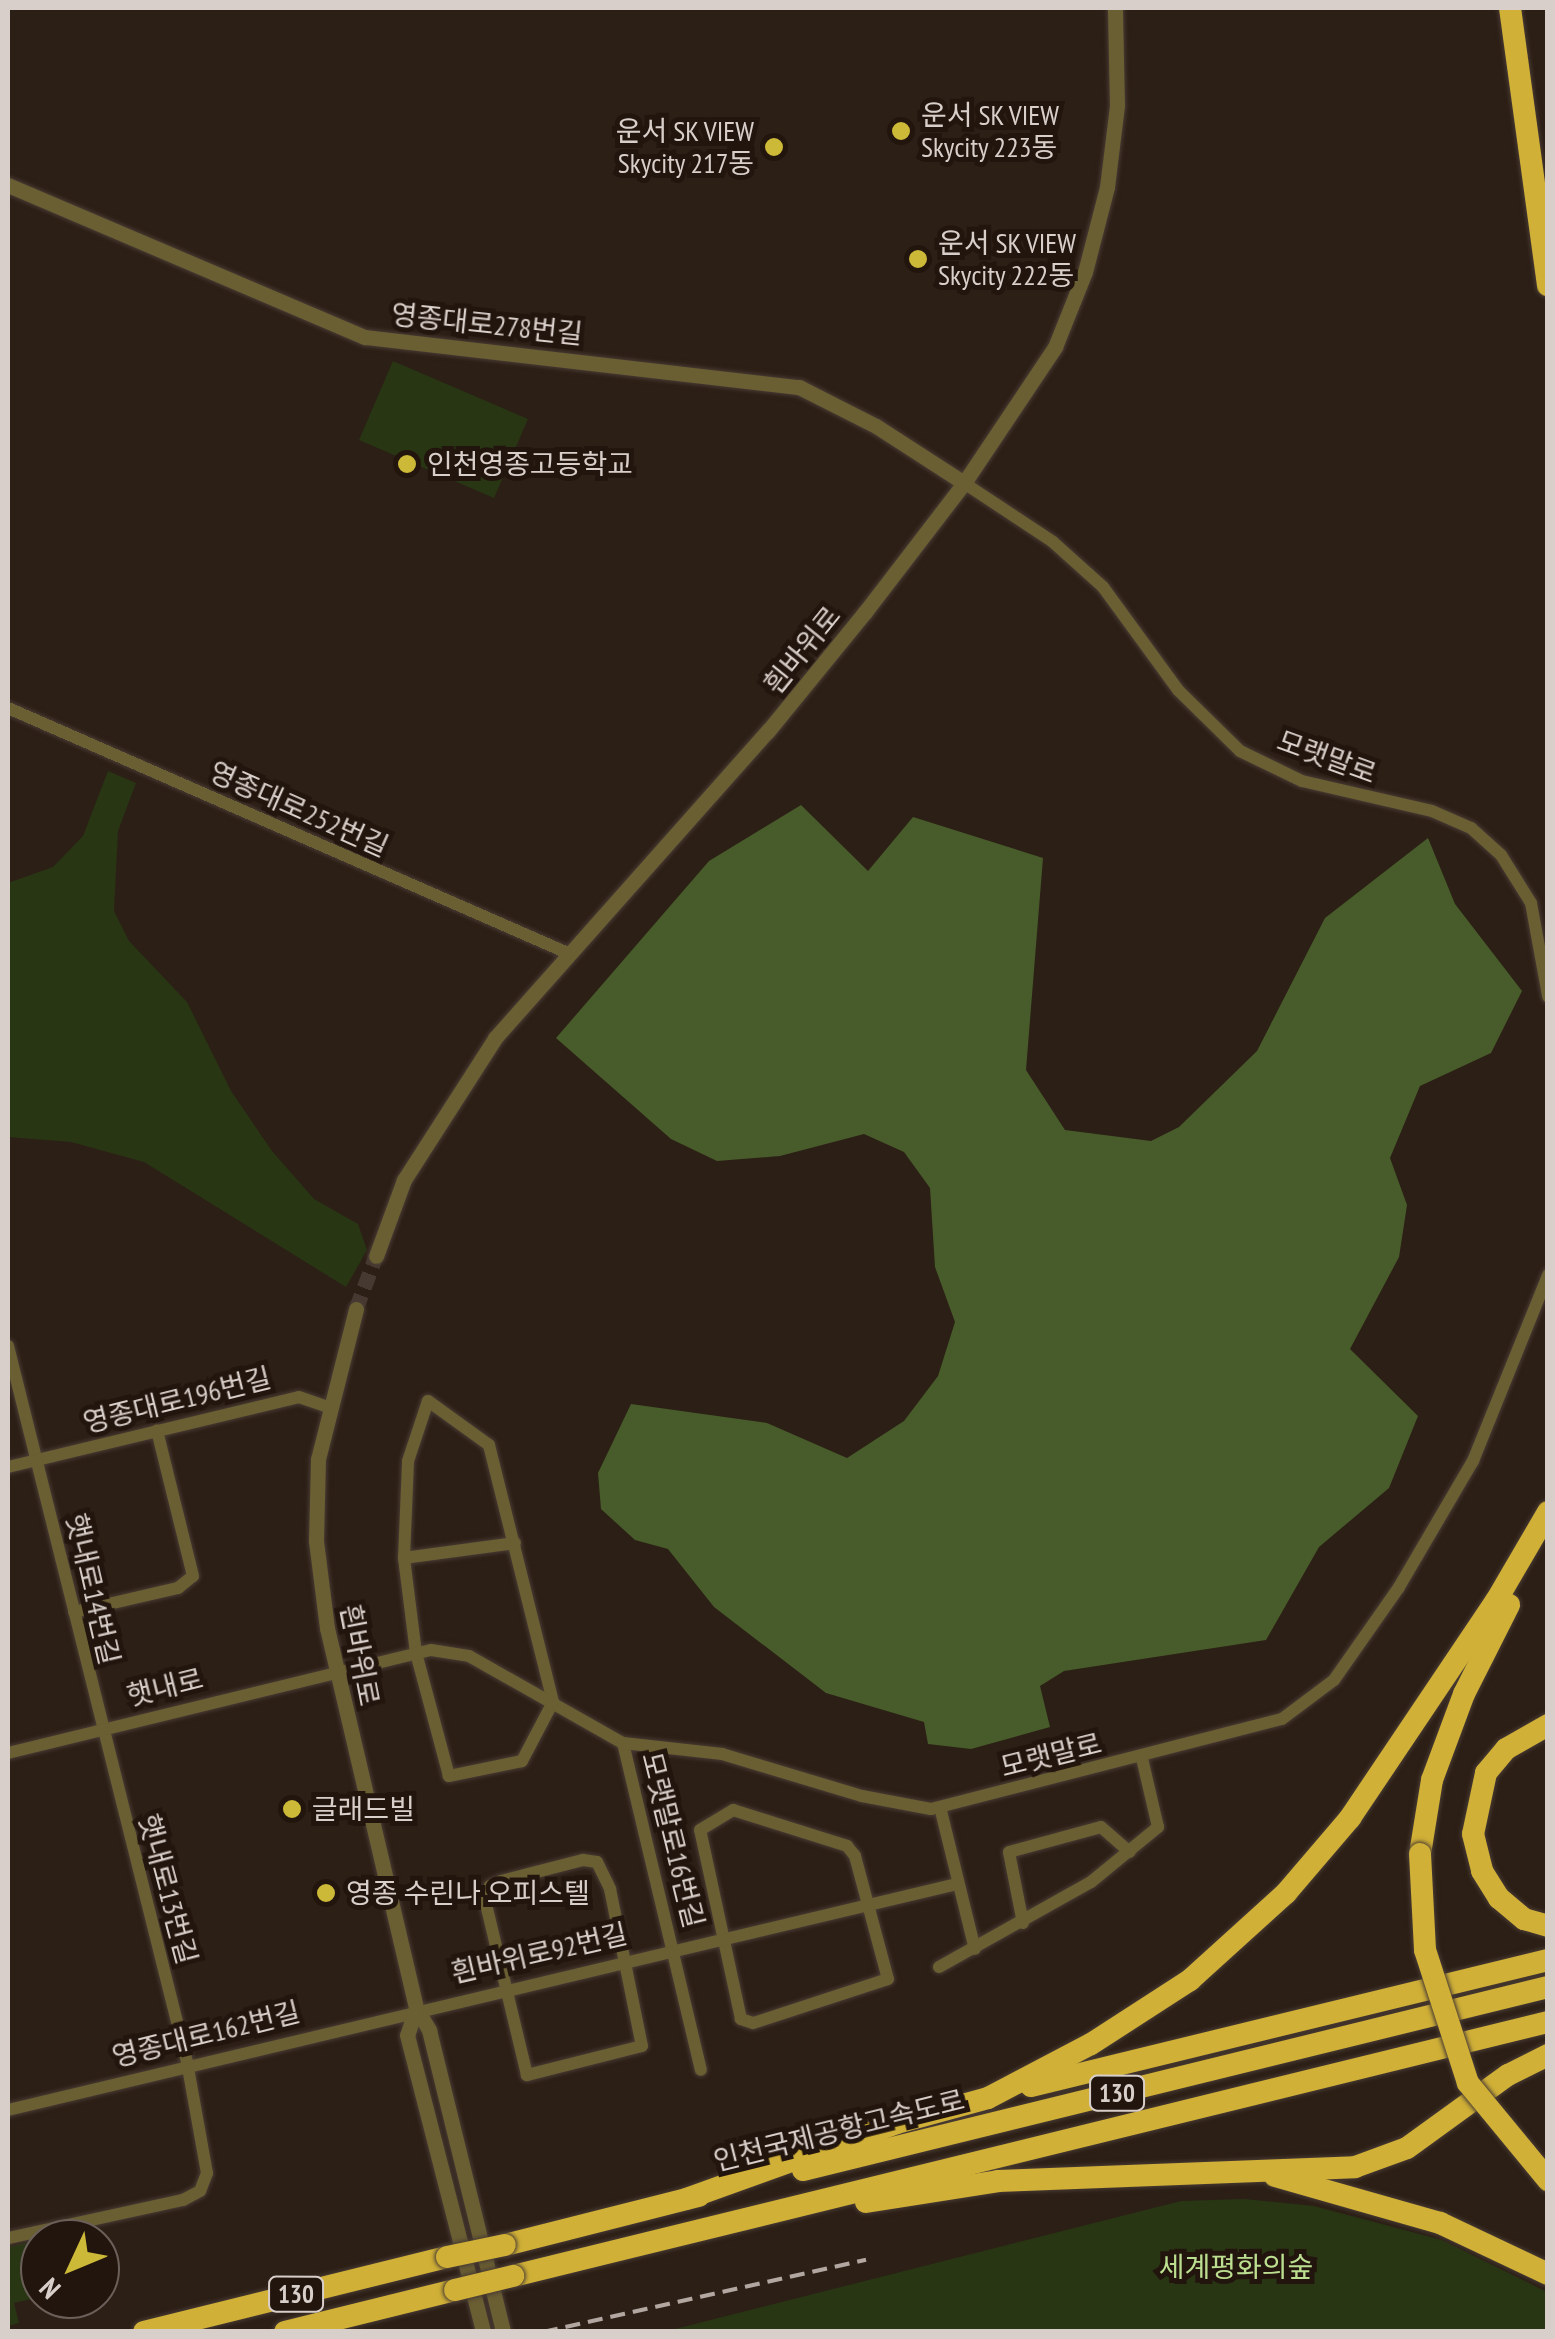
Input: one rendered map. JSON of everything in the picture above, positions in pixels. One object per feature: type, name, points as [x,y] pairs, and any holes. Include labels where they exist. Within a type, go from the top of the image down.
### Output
[{"type":"highway","points":[[1510,8],[1548,286]]},
{"type":"highway","points":[[988,2098],[1138,2016],[1226,1950],[1286,1893],[1402,1746],[1548,1512]]},
{"type":"highway","points":[[1548,1531],[1464,1694],[1432,1780],[1420,1854],[1425,1950],[1468,2083],[1548,2180]]},
{"type":"highway","points":[[1548,1724],[1506,1749],[1486,1773],[1472,1834],[1482,1871],[1499,1898],[1524,1919],[1548,1926]]},
{"type":"highway","points":[[686,2199],[897,2123],[1548,1960]]},
{"type":"highway","name":"인천국제공항고속도로","points":[[144,2332],[1548,1987]]},
{"type":"highway","name":"130","points":[[285,2332],[1548,2022]]},
{"type":"highway","points":[[801,2206],[904,2199],[998,2182],[1355,2167],[1385,2159],[1548,2054]]},
{"type":"highway","points":[[1257,2171],[1440,2223],[1548,2274]]},
{"type":"street","name":"흰바위로","points":[[376,1256],[404,1180],[454,1095],[570,954],[768,731],[964,484],[1054,347],[1085,272],[1107,187],[1115,122],[1115,8]]},
{"type":"street","name":"영종대로278번길","points":[[8,185],[365,336],[798,386],[876,426],[964,484]]},
{"type":"street","name":"모랫말로","points":[[964,484],[1053,542],[1102,588],[1178,690],[1240,750],[1302,781],[1432,810],[1471,828],[1502,855],[1531,903],[1548,996]]},
{"type":"street","name":"영종대로252번길","points":[[8,708],[570,954]]},
{"type":"street","name":"모랫말로","points":[[335,1670],[416,1653],[468,1656],[623,1743],[722,1754],[862,1796],[940,1806],[1282,1720],[1334,1680],[1370,1635],[1473,1461],[1548,1275]]},
{"type":"street","name":"흰바위로","points":[[356,1309],[328,1406],[318,1459],[316,1541],[335,1670],[416,2008],[430,2030],[504,2332]]},
{"type":"street","points":[[8,1346],[37,1460]]},
{"type":"street","name":"영종대로196번길","points":[[8,1467],[299,1396],[328,1406]]},
{"type":"street","points":[[428,1400],[489,1445],[515,1543],[553,1702],[522,1761],[449,1776],[416,1653],[404,1558],[408,1462],[428,1400]]},
{"type":"street","points":[[74,1612],[178,1588],[194,1576],[157,1430]]},
{"type":"street","name":"햇내로14번길","points":[[37,1460],[100,1729]]},
{"type":"street","points":[[404,1558],[515,1543]]},
{"type":"street","name":"햇내로","points":[[8,1753],[335,1670]]},
{"type":"street","name":"햇내로13번길","points":[[8,2238],[200,2191],[206,2173],[187,2062],[100,1729]]},
{"type":"street","name":"모랫말로16번길","points":[[623,1743],[702,2070]]},
{"type":"street","points":[[939,1967],[1023,1924],[1130,1852],[1160,1821],[1142,1758]]},
{"type":"street","points":[[940,1806],[975,1950]]},
{"type":"street","name":"모랫말로16번길","points":[[733,1810],[847,1846],[870,1904],[888,1980],[753,2023],[742,2019],[724,1936],[700,1830],[733,1810]]},
{"type":"street","points":[[1023,1924],[1009,1852],[1100,1826],[1130,1852]]},
{"type":"street","points":[[582,1860],[597,1862],[610,1889],[642,2046],[527,2075],[504,1988],[485,1900],[490,1886],[582,1860]]},
{"type":"street","name":"모랫말로16번길","points":[[674,1949],[957,1884]]},
{"type":"street","name":"흰바위로92번길","points":[[416,2008],[674,1949]]},
{"type":"street","name":"흰바위로","points":[[416,2008],[407,2035],[483,2332]]},
{"type":"street","name":"영종대로162번길","points":[[8,2110],[187,2062],[416,2008]]},
{"type":"green space","points":[[393,361],[528,419],[494,498],[359,440]]},
{"type":"green space","points":[[108,771],[136,783],[118,831],[114,911],[129,941],[187,1002],[231,1091],[272,1151],[314,1199],[358,1224],[367,1250],[346,1287],[144,1162],[71,1142],[8,1137],[8,883],[53,867],[83,836]]},
{"type":"green space","points":[[801,805],[868,871],[913,817],[1043,858],[1026,1070],[1065,1130],[1151,1141],[1179,1127],[1257,1051],[1325,918],[1428,838],[1455,904],[1522,991],[1491,1053],[1420,1086],[1390,1158],[1407,1205],[1399,1257],[1350,1349],[1418,1416],[1389,1488],[1319,1547],[1266,1640],[1064,1671],[1040,1686],[1050,1727],[971,1749],[928,1744],[924,1722],[826,1693],[714,1607],[668,1549],[635,1540],[601,1509],[598,1473],[631,1404],[767,1423],[847,1458],[904,1421],[938,1376],[955,1322],[935,1267],[930,1188],[904,1152],[864,1134],[780,1156],[717,1161],[671,1139],[556,1038],[709,861]]},
{"type":"green space","name":"세계평화의숲","points":[[1244,2199],[1314,2206],[1442,2240],[1547,2292],[1547,2331],[667,2331],[1181,2201]]},
{"type":"green space","points":[[20,2244],[20,2302],[14,2303],[19,2323],[8,2326],[8,2247]]},
{"type":"tunnel","points":[[356,1309],[376,1256]]},
{"type":"railway","points":[[543,2332],[866,2260]]},
{"type":"place","name":"운서 SK VIEW Skycity 223동","points":[[901,131]]},
{"type":"place","name":"운서 SK VIEW Skycity 217동","points":[[774,147]]},
{"type":"place","name":"운서 SK VIEW Skycity 222동","points":[[918,259]]},
{"type":"place","name":"인천영종고등학교","points":[[407,464]]},
{"type":"place","name":"글래드빌","points":[[292,1809]]},
{"type":"place","name":"영종 수린나 오피스텔","points":[[326,1893]]}]
